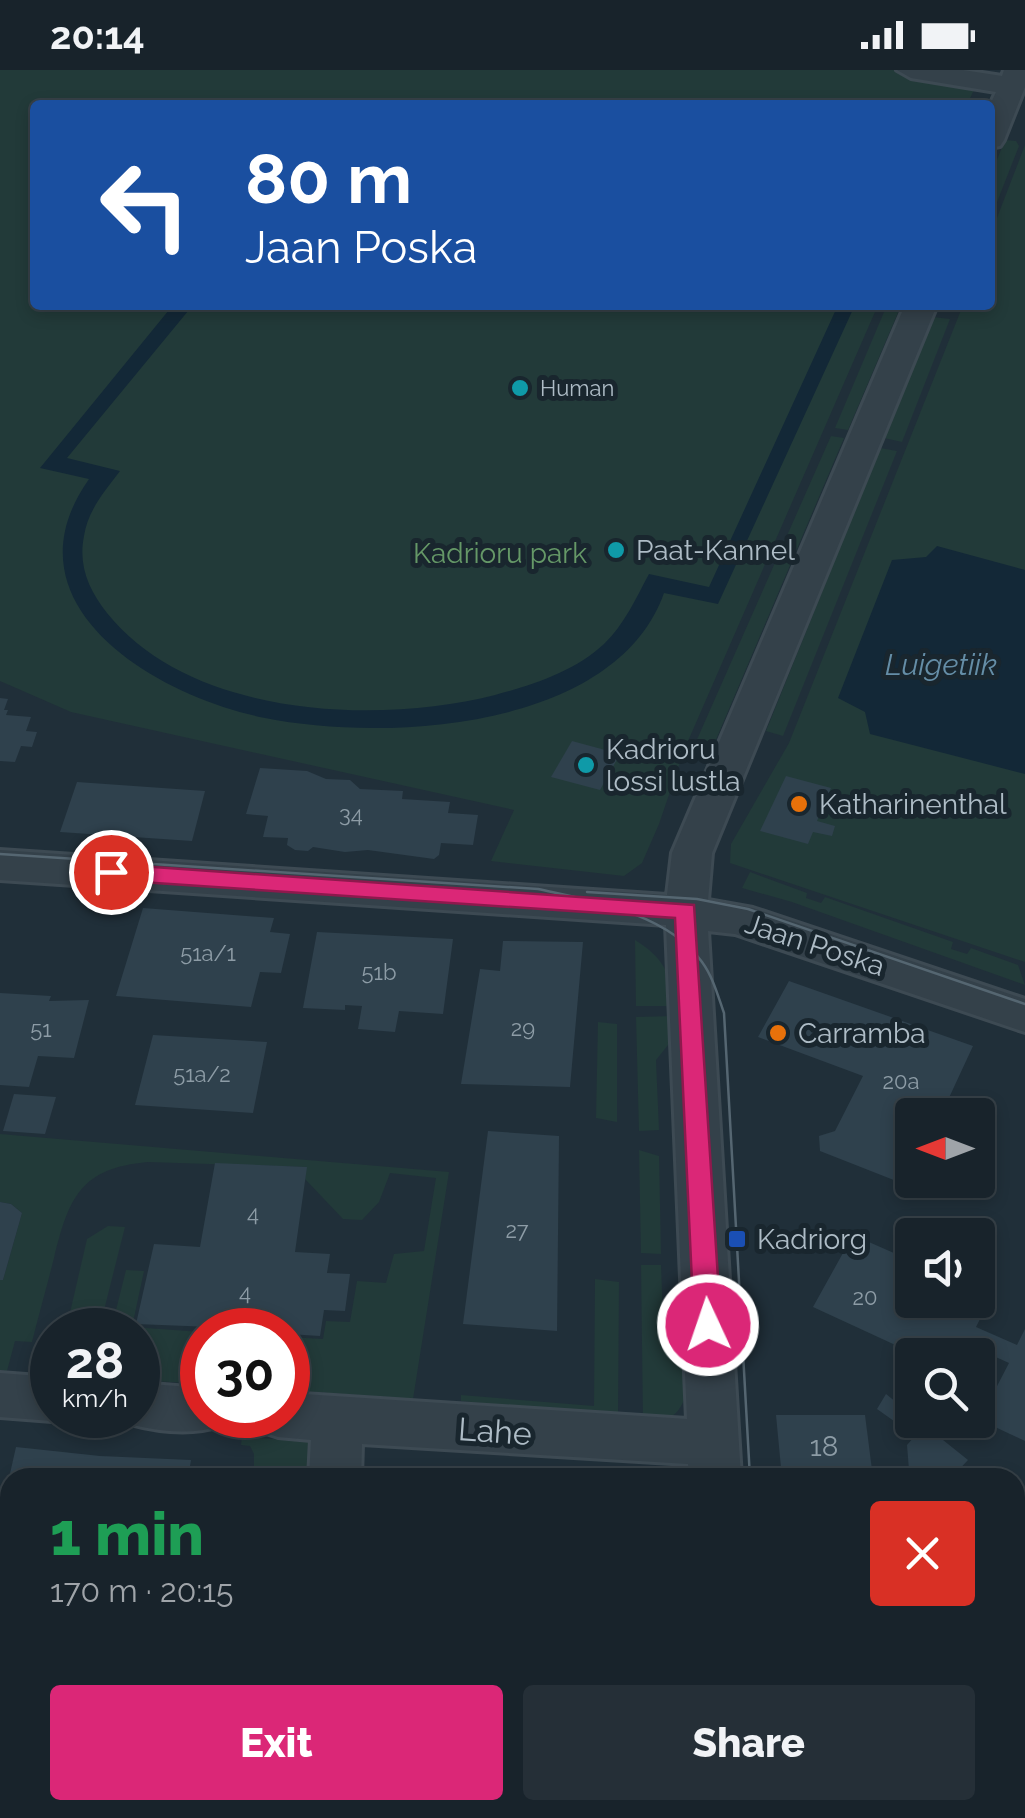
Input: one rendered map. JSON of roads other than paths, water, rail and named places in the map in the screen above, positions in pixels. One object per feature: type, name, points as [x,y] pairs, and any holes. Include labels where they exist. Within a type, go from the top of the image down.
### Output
[{"type":"street","points":[[911,70],[1015,78],[995,128]]},
{"type":"street","points":[[714,1460],[686,911],[692,853],[919,310]]},
{"type":"street","name":"Jaan Poska","points":[[0,865],[686,911],[738,918],[1025,1016]]},
{"type":"street","points":[[0,1395],[30,1397]]},
{"type":"street","name":"Lahe","points":[[310,1417],[631,1440],[714,1460]]},
{"type":"street","points":[[336,1468],[338,1419]]},
{"type":"water","points":[[169,310],[189,310],[67,458],[120,471],[89,518],[83,547],[90,586],[107,613],[143,648],[186,674],[235,693],[342,710],[448,704],[495,695],[553,676],[593,654],[624,620],[649,574],[709,587],[836,310],[853,310],[718,604],[664,593],[638,639],[598,674],[548,700],[491,716],[431,725],[314,725],[265,718],[179,690],[138,666],[103,638],[77,604],[64,567],[67,525],[89,479],[40,468]]},
{"type":"water","name":"Luigetiik","points":[[937,546],[1025,570],[1025,774],[870,734],[865,712],[838,698],[892,560],[926,557]]},
{"type":"tram line","points":[[0,854],[538,889],[627,912],[687,945],[709,974],[724,1013],[749,1468]]},
{"type":"tram line","points":[[587,892],[697,899],[748,909],[1025,1004]]},
{"type":"place","name":"Human","points":[[520,388]]},
{"type":"place","name":"Paat-Kannel","points":[[616,550]]},
{"type":"place","name":"Kadrioru lossi lustla","points":[[586,765]]},
{"type":"place","name":"Katharinenthal","points":[[799,804]]},
{"type":"place","name":"Carramba","points":[[778,1033]]},
{"type":"place","name":"Kadriorg","points":[[737,1239]]},
{"type":"park label","name":"Kadrioru park","points":[[500,553]]}]
